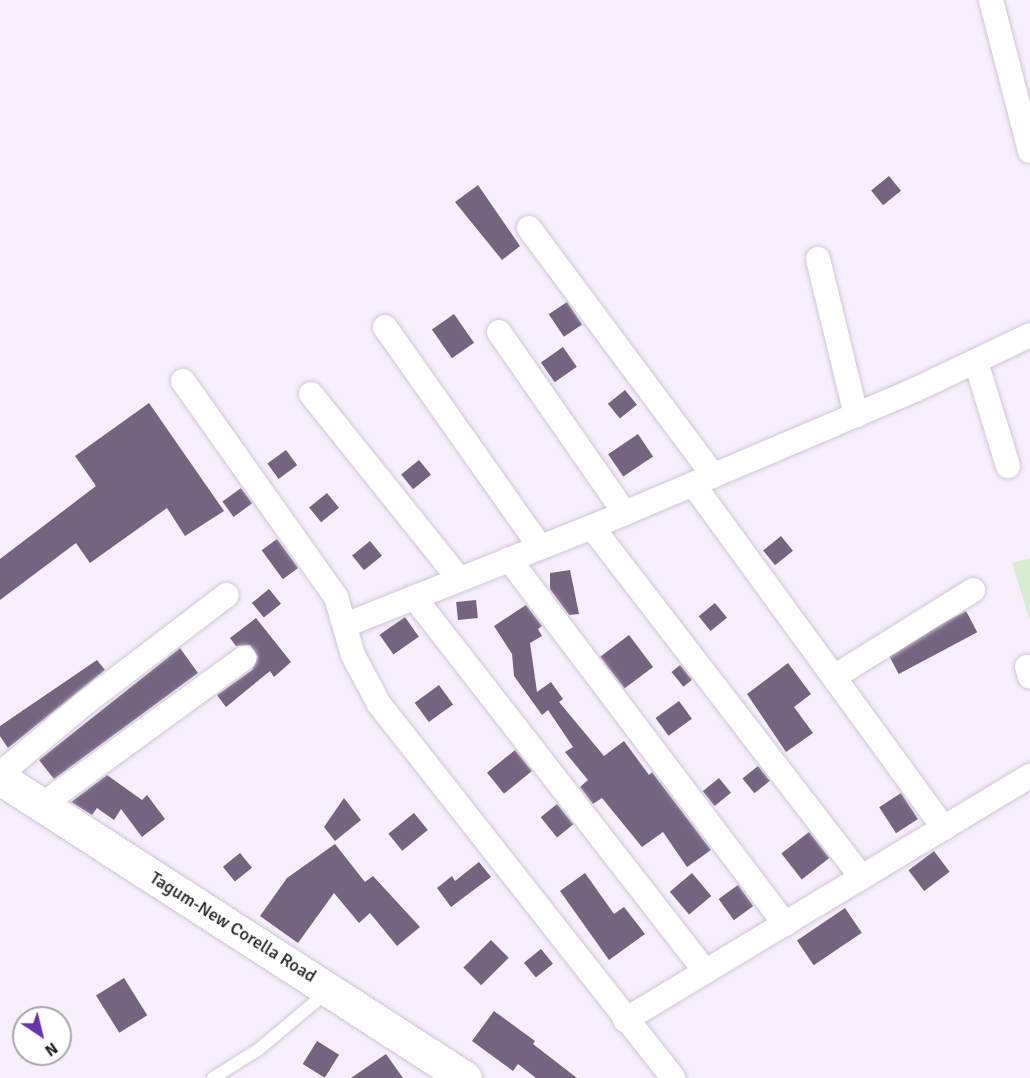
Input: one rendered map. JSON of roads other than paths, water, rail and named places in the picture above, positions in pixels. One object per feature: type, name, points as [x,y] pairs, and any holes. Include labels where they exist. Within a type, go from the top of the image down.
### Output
[{"type":"main road","name":"Tagum-New Corella Road","points":[[0,776],[465,1078]]},
{"type":"street","points":[[991,0],[1030,151]]},
{"type":"street","points":[[529,228],[703,480],[834,677],[944,828]]},
{"type":"street","points":[[818,258],[856,415]]},
{"type":"street","points":[[385,327],[540,547]]},
{"type":"street","points":[[499,332],[625,513]]},
{"type":"street","points":[[348,624],[592,527],[856,415],[1030,336]]},
{"type":"street","points":[[976,362],[1008,466]]},
{"type":"street","points":[[183,381],[329,585],[348,624],[353,655],[379,704],[673,1078]]},
{"type":"street","points":[[311,394],[459,579]]},
{"type":"street","points":[[592,527],[862,877]]},
{"type":"street","points":[[509,560],[785,924]]},
{"type":"street","points":[[834,677],[973,590]]},
{"type":"street","points":[[0,776],[84,703],[227,595]]},
{"type":"street","points":[[414,597],[705,971]]},
{"type":"street","points":[[42,805],[244,658]]},
{"type":"street","points":[[626,1020],[1030,776]]},
{"type":"lane","points":[[213,1078],[259,1049],[330,989]]}]
